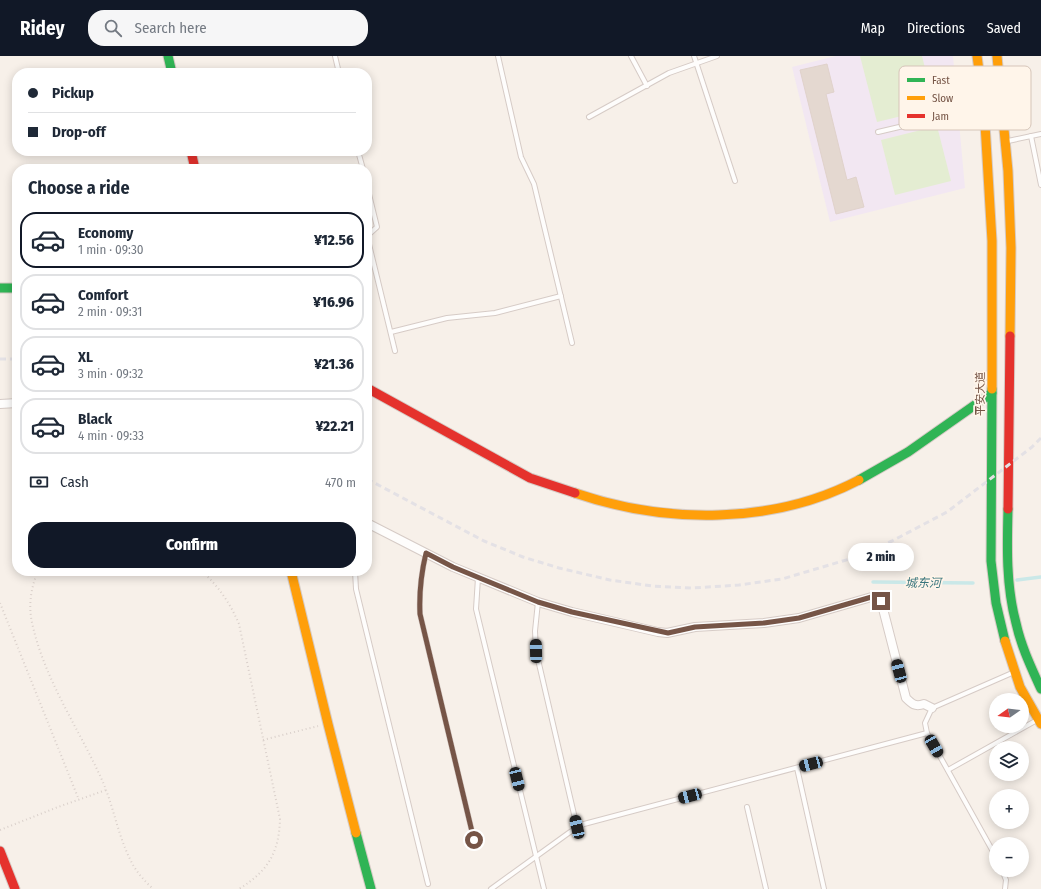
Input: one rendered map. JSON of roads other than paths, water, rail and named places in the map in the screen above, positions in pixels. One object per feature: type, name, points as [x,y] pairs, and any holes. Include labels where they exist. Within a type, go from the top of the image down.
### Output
[{"type":"main road","points":[[168,56],[171,68]]},
{"type":"main road","name":"平安大道","points":[[977,56],[978,66]]},
{"type":"main road","points":[[996,56],[997,66]]},
{"type":"main road","name":"平安大道","points":[[986,130],[992,241],[991,561],[996,604],[1014,672],[1039,722]]},
{"type":"main road","points":[[1004,130],[1011,248],[1007,550],[1011,601],[1028,660],[1041,688]]},
{"type":"main road","points":[[0,288],[12,288]]},
{"type":"main road","points":[[372,391],[528,477],[596,501],[647,511],[711,515],[743,513],[786,506],[811,500],[853,483],[909,452],[992,393]]},
{"type":"main road","points":[[292,576],[328,724],[371,889]]},
{"type":"main road","points":[[0,851],[15,889]]},
{"type":"street","points":[[0,404],[12,403]]},
{"type":"street","points":[[372,526],[453,567],[538,602],[572,612],[668,633],[695,627],[764,623],[799,618],[875,596],[881,601],[906,698],[914,705],[918,706],[924,704],[932,708]]},
{"type":"lane","points":[[335,56],[338,68]]},
{"type":"lane","points":[[498,56],[520,157],[534,184],[572,343]]},
{"type":"lane","points":[[631,56],[647,86]]},
{"type":"lane","points":[[694,56],[735,182]]},
{"type":"lane","points":[[589,118],[669,73],[717,56]]},
{"type":"lane","points":[[878,132],[899,127]]},
{"type":"lane","points":[[1005,142],[1041,134]]},
{"type":"lane","points":[[1031,136],[1041,185]]},
{"type":"lane","points":[[372,206],[377,227],[372,232]]},
{"type":"lane","points":[[372,257],[395,351]]},
{"type":"lane","points":[[390,332],[447,318],[495,313],[561,296]]},
{"type":"lane","points":[[426,553],[419,594],[420,614],[474,840]]},
{"type":"lane","points":[[355,576],[356,589],[428,884]]},
{"type":"lane","points":[[478,577],[476,609],[544,889]]},
{"type":"lane","points":[[538,602],[535,631],[536,651],[577,827]]},
{"type":"lane","points":[[989,844],[926,733],[925,723],[932,708],[1014,672]]},
{"type":"lane","points":[[948,770],[1039,722]]},
{"type":"lane","points":[[491,889],[577,827],[926,733]]},
{"type":"lane","points":[[797,768],[824,889]]},
{"type":"lane","points":[[747,807],[766,889]]},
{"type":"lane","points":[[1005,877],[1005,889]]},
{"type":"waterway","name":"城东河","points":[[1017,580],[1041,577]]},
{"type":"waterway","name":"城东河","points":[[873,582],[973,583]]},
{"type":"railway","points":[[0,359],[12,359]]},
{"type":"railway","points":[[372,482],[484,541],[523,557],[559,568],[610,580],[652,586],[691,588],[739,585],[782,579],[853,558],[892,541],[947,512],[1032,447],[1041,438]]}]
